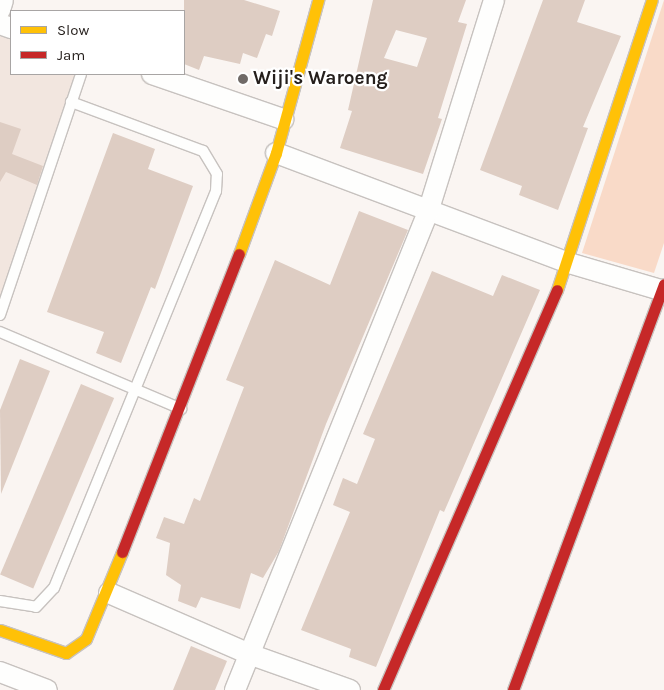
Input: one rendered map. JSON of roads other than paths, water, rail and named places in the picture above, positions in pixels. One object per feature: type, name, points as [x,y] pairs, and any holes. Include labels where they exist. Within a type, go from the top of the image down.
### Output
[{"type":"street","points":[[0,10],[3,0]]},
{"type":"street","points":[[235,690],[428,212],[494,0]]},
{"type":"street","points":[[384,690],[569,264],[652,0]]},
{"type":"street","points":[[0,630],[66,653],[86,639],[109,593],[182,410],[276,154],[314,1]]},
{"type":"street","points":[[155,75],[284,118]]},
{"type":"street","points":[[276,154],[569,264],[663,287],[513,690]]},
{"type":"street","points":[[109,593],[249,654],[350,690]]},
{"type":"street","points":[[0,672],[47,690]]},
{"type":"lane","points":[[0,315],[81,75]]},
{"type":"lane","points":[[0,600],[26,608],[46,601],[131,391],[216,191],[217,174],[203,151],[189,144],[71,102]]},
{"type":"lane","points":[[0,332],[131,391],[182,410]]},
{"type":"place","name":"Wiji's Waroeng","points":[[243,79]]}]
